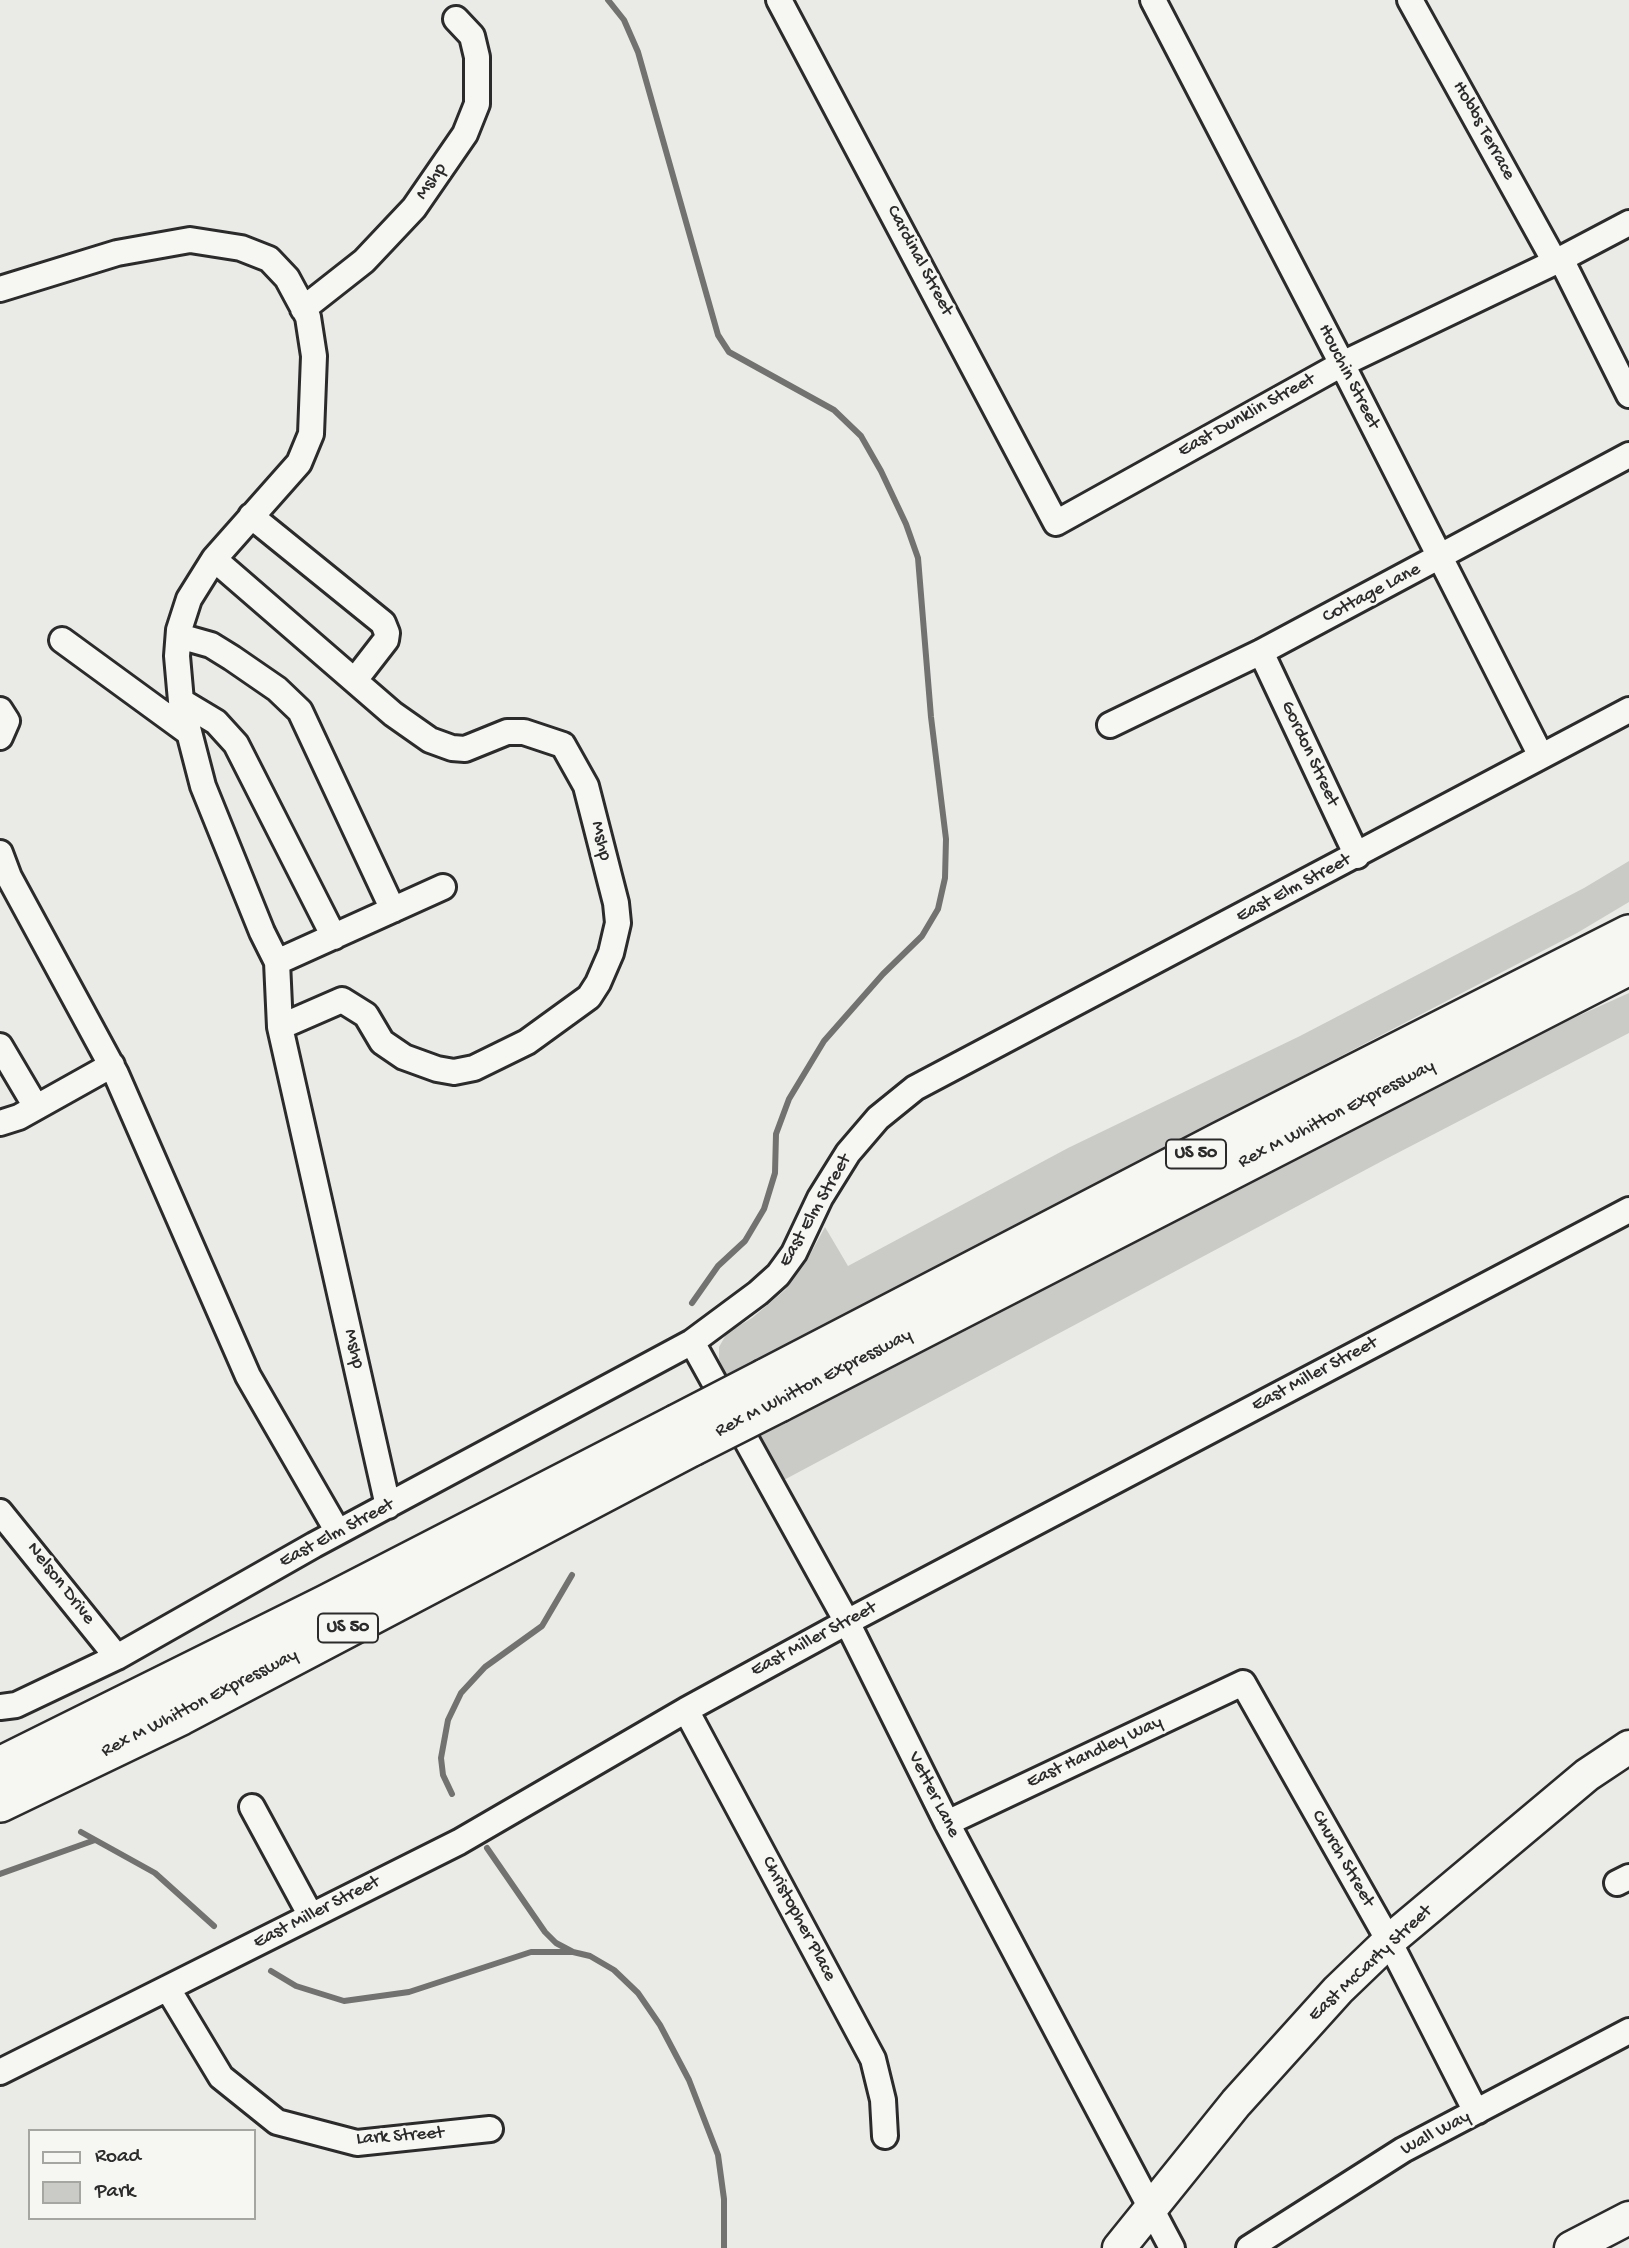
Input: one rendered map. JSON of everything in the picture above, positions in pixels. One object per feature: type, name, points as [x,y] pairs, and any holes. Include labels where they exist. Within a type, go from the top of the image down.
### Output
[{"type":"highway","name":"Rex M Whitton Expressway","points":[[0,1766],[326,1604],[684,1435],[772,1390],[1234,1135],[1628,942]]},
{"type":"highway","name":"Rex M Whitton Expressway","points":[[0,1803],[181,1716],[684,1435]]},
{"type":"main road","name":"East McCarty Street","points":[[1119,2248],[1149,2208],[1255,2082],[1338,1990],[1389,1941],[1587,1776],[1629,1747]]},
{"type":"main road","points":[[1571,2248],[1629,2218]]},
{"type":"street","name":"Cardinal Street","points":[[779,0],[1056,523]]},
{"type":"street","name":"Houchin Street","points":[[1153,0],[1541,756]]},
{"type":"street","name":"Hobbs Terrace","points":[[1410,0],[1558,260],[1629,395]]},
{"type":"street","name":"Mshp","points":[[303,309],[364,261],[414,208],[465,134],[477,104],[477,57],[472,36],[456,19]]},
{"type":"street","name":"East Dunklin Street","points":[[1056,523],[1342,364],[1629,223]]},
{"type":"street","name":"Mshp","points":[[0,289],[117,253],[190,240],[241,247],[269,259],[287,278],[308,317],[314,356],[311,434],[299,463],[214,559],[189,599],[179,636],[177,656],[181,701],[203,786],[276,962],[280,1027],[388,1506]]},
{"type":"street","name":"Cottage Lane","points":[[1110,725],[1261,652],[1629,455]]},
{"type":"street","points":[[251,516],[383,623],[387,633],[386,640],[355,680]]},
{"type":"street","name":"Mshp","points":[[214,559],[413,730],[430,740],[452,748],[465,749],[507,732],[524,733],[563,745],[586,786],[616,903],[618,923],[615,943],[589,997],[527,1042],[474,1068],[454,1072],[404,1057],[382,1042],[366,1015],[342,1000],[280,1027]]},
{"type":"street","points":[[179,636],[211,645],[232,658],[277,689],[300,711],[393,910]]},
{"type":"street","points":[[62,640],[188,732]]},
{"type":"street","name":"Gordon Street","points":[[1261,652],[1357,856]]},
{"type":"street","points":[[181,701],[216,722],[236,744],[334,937]]},
{"type":"street","points":[[0,710],[7,721],[0,737]]},
{"type":"street","name":"East Elm Street","points":[[0,1707],[16,1705],[117,1657],[338,1532],[692,1342],[778,1275],[794,1253],[820,1198],[848,1153],[878,1118],[915,1088],[1629,710]]},
{"type":"street","points":[[0,853],[9,877],[112,1065],[248,1376],[338,1532]]},
{"type":"street","points":[[276,962],[443,887]]},
{"type":"street","points":[[0,1046],[36,1107]]},
{"type":"street","points":[[0,1123],[19,1117],[112,1065]]},
{"type":"street","name":"East Miller Street","points":[[0,2072],[459,1842],[686,1710],[847,1622],[1629,1210]]},
{"type":"street","name":"Vetter Lane","points":[[692,1342],[847,1622],[947,1823],[1172,2248]]},
{"type":"street","name":"Nelson Drive","points":[[0,1512],[117,1657]]},
{"type":"street","name":"East Handley Way","points":[[947,1823],[1242,1683]]},
{"type":"street","name":"Church Street","points":[[1242,1683],[1389,1941],[1478,2111]]},
{"type":"street","name":"Christopher Place","points":[[686,1710],[873,2059],[883,2100],[885,2137]]},
{"type":"street","points":[[252,1807],[311,1916]]},
{"type":"street","name":"Lark Street","points":[[168,1989],[221,2077],[277,2122],[357,2143],[489,2129]]},
{"type":"street","name":"Wall Way","points":[[1249,2248],[1403,2150],[1629,2031]]},
{"type":"green space","points":[[1629,861],[1629,902],[1577,933],[1176,1142],[1051,1215],[729,1381],[719,1359],[719,1347],[727,1333],[752,1318],[785,1290],[806,1262],[825,1227],[848,1266],[1068,1148],[1300,1036],[1584,888]]},
{"type":"green space","points":[[1629,993],[1629,1033],[1384,1160],[782,1481],[757,1432],[1498,1052]]},
{"type":"waterway","points":[[608,0],[624,20],[638,52],[718,335],[729,352],[834,410],[861,436],[906,524],[918,558],[931,717],[946,839],[945,878],[938,909],[922,936],[883,974],[824,1041],[789,1099],[776,1134],[775,1173],[764,1209],[745,1241],[718,1266],[692,1303]]},
{"type":"waterway","points":[[452,1794],[443,1775],[441,1758],[448,1720],[461,1693],[485,1667],[542,1626],[572,1575]]},
{"type":"waterway","points":[[81,1832],[155,1873],[214,1926]]},
{"type":"waterway","points":[[0,1874],[95,1840]]},
{"type":"waterway","points":[[487,1848],[545,1932],[556,1943],[573,1952],[590,1956],[614,1970],[638,1993],[660,2025],[689,2080],[718,2155],[724,2199],[724,2248]]},
{"type":"waterway","points":[[271,1971],[296,1986],[344,2001],[409,1992],[531,1952],[571,1952]]}]
